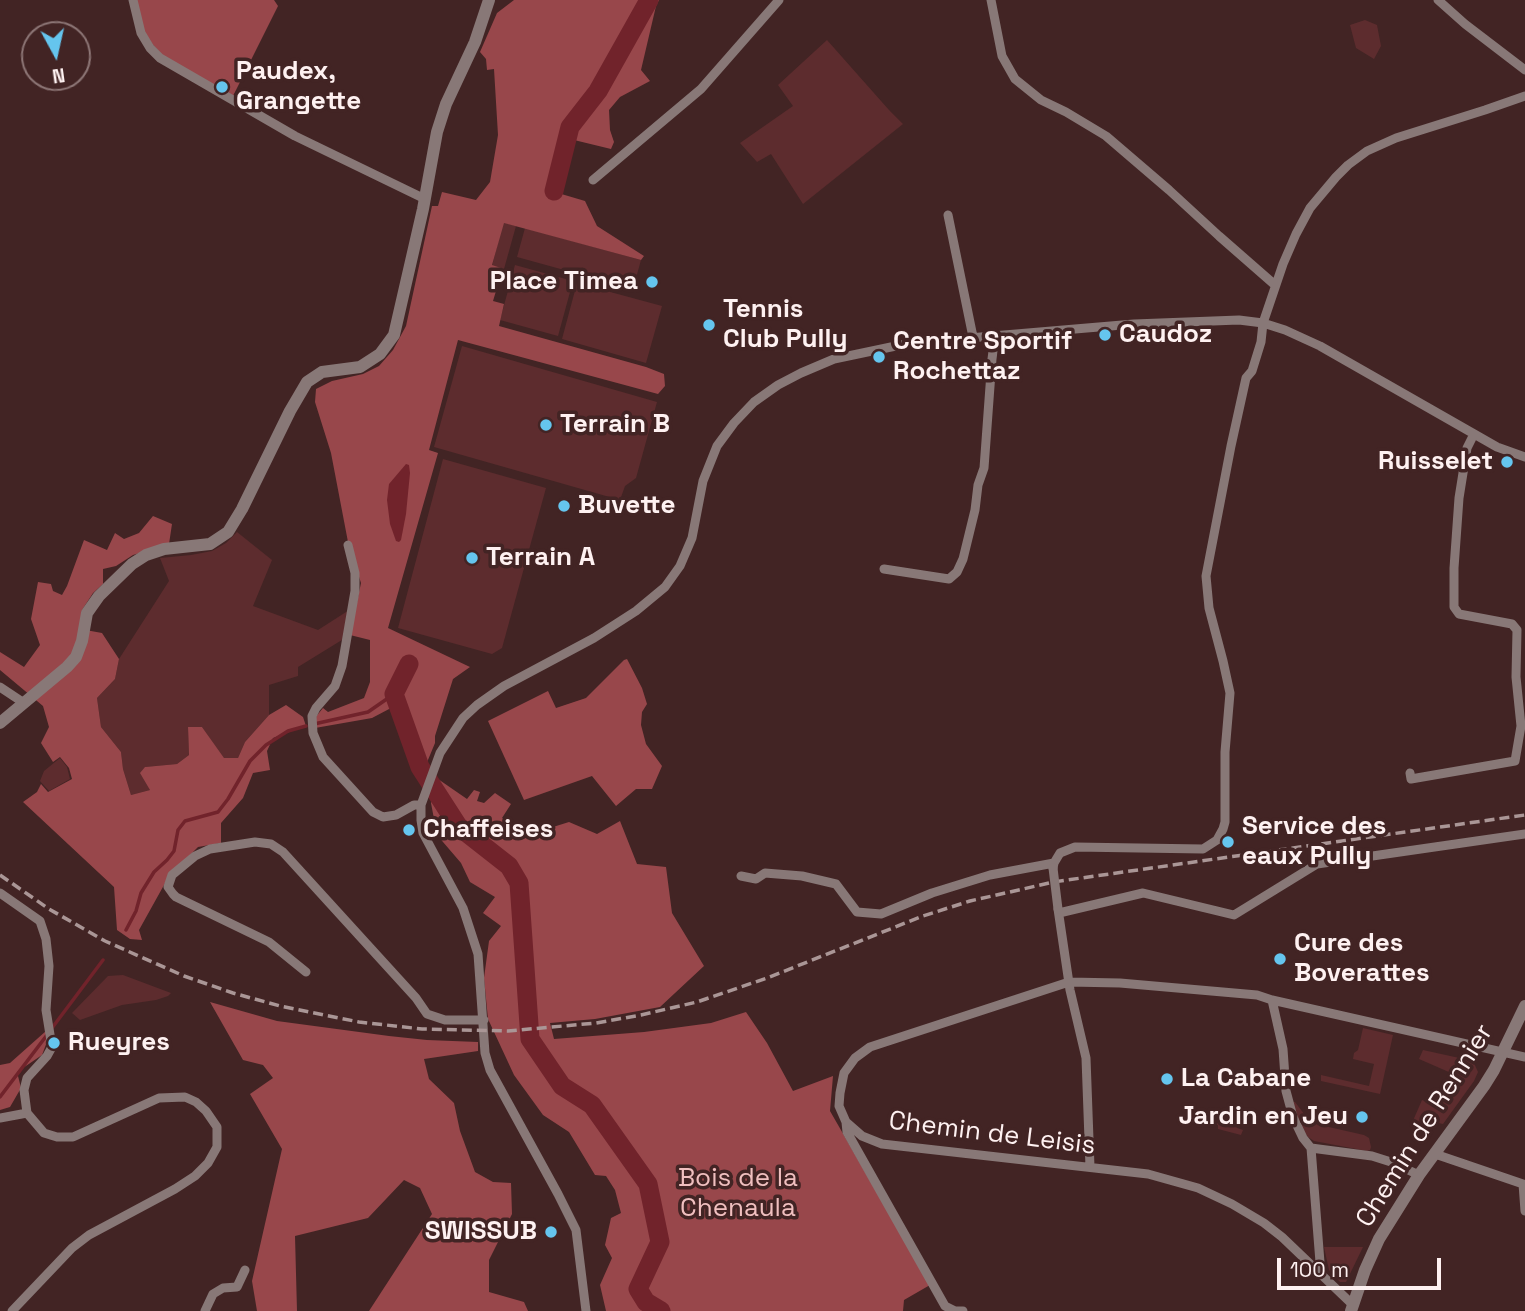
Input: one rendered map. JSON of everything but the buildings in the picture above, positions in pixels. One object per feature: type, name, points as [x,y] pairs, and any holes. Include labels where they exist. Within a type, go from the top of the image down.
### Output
[{"type":"street","points":[[133,0],[141,33],[160,58],[295,136],[425,198]]},
{"type":"street","points":[[0,723],[76,657],[87,613],[99,596],[132,565],[146,555],[164,549],[210,544],[228,533],[289,411],[307,382],[322,372],[360,367],[380,354],[394,335],[440,122],[475,42],[489,0]]},
{"type":"street","points":[[593,180],[701,89],[779,0]]},
{"type":"street","points":[[991,0],[1002,56],[1015,79],[1041,100],[1106,136],[1275,285]]},
{"type":"street","points":[[1438,0],[1525,70]]},
{"type":"street","points":[[1090,1167],[1087,1070],[1069,982],[1054,865],[1060,853],[1075,847],[1203,849],[1217,840],[1223,829],[1224,762],[1230,693],[1209,608],[1206,576],[1246,378],[1252,371],[1275,285],[1310,208],[1348,164],[1367,151],[1396,138],[1525,96]]},
{"type":"street","points":[[948,215],[973,337]]},
{"type":"street","points":[[586,1311],[576,1230],[490,1070],[485,1053],[478,954],[463,908],[423,833],[422,800],[437,759],[450,737],[464,718],[490,695],[594,639],[636,611],[665,587],[690,546],[703,481],[717,446],[754,402],[778,385],[834,359],[910,343],[1187,321],[1239,320],[1263,323],[1285,330],[1320,346],[1497,447],[1525,457]]},
{"type":"street","points":[[884,569],[949,579],[957,572],[963,559],[984,468],[995,335]]},
{"type":"street","points":[[1410,773],[1411,779],[1515,761],[1521,726],[1516,677],[1517,630],[1512,624],[1459,614],[1454,607],[1459,498],[1467,448],[1474,434]]},
{"type":"street","points":[[348,545],[355,573],[355,591],[342,666],[335,686],[312,716],[313,733],[323,757],[373,812],[383,817],[396,815],[422,800]]},
{"type":"street","points":[[0,687],[24,703]]},
{"type":"street","points":[[1059,911],[1143,893],[1234,915],[1317,864],[1525,834]]},
{"type":"street","points":[[306,972],[269,942],[176,897],[168,887],[172,875],[195,856],[210,849],[255,842],[271,844],[284,852],[427,1013],[445,1020],[484,1020]]},
{"type":"street","points":[[741,876],[756,879],[765,873],[802,876],[836,884],[857,912],[881,914],[932,893],[990,875],[1054,865]]},
{"type":"street","points":[[0,893],[40,920],[46,939],[49,967],[46,1010],[52,1047],[27,1078],[24,1090],[27,1113],[44,1133],[73,1137],[159,1098],[185,1097],[206,1111],[217,1127],[217,1147],[208,1163],[195,1176],[89,1235],[72,1248],[12,1311]]},
{"type":"street","points":[[963,1311],[955,1311],[945,1306],[847,1132],[839,1106],[844,1073],[855,1058],[870,1047],[1069,982],[1120,983],[1257,995],[1525,1057]]},
{"type":"street","points":[[1272,1000],[1283,1049],[1286,1091],[1293,1117],[1311,1149],[1321,1275]]},
{"type":"street","name":"Chemin de Rennier","points":[[1351,1307],[1379,1239],[1419,1175],[1484,1086],[1525,1006]]},
{"type":"street","points":[[0,1118],[27,1113]]},
{"type":"street","name":"Chemin de Leisis","points":[[846,1122],[863,1136],[882,1144],[1148,1174],[1189,1185],[1215,1195],[1264,1223],[1282,1237],[1351,1307]]},
{"type":"street","points":[[1311,1149],[1372,1156],[1419,1175]]},
{"type":"street","points":[[1435,1154],[1524,1184],[1525,1211]]},
{"type":"street","points":[[205,1311],[214,1294],[223,1288],[237,1287],[245,1270]]},
{"type":"shaded area","points":[[1365,20],[1377,25],[1381,46],[1374,59],[1356,48],[1350,25]]},
{"type":"shaded area","points":[[827,40],[903,124],[803,204],[771,154],[757,162],[740,143],[793,106],[778,85]]},
{"type":"shaded area","points":[[503,222],[516,226],[504,269],[492,266]]},
{"type":"shaded area","points":[[525,228],[641,260],[633,289],[517,257]]},
{"type":"shaded area","points":[[515,265],[573,281],[558,336],[500,320]]},
{"type":"shaded area","points":[[577,283],[662,306],[646,363],[562,339]]},
{"type":"shaded area","name":"Terrain B","points":[[462,346],[657,402],[636,478],[625,486],[620,500],[434,447]]},
{"type":"shaded area","name":"Terrain A","points":[[443,459],[546,488],[502,648],[492,654],[398,628]]},
{"type":"shaded area","points":[[406,464],[409,465],[410,473],[406,514],[399,542],[396,541],[390,524],[387,500],[389,484]]},
{"type":"shaded area","points":[[237,532],[272,560],[253,606],[318,630],[357,605],[350,635],[298,667],[298,676],[269,685],[269,715],[245,742],[238,758],[224,759],[202,727],[188,727],[189,755],[177,764],[145,767],[150,790],[131,795],[121,752],[101,727],[97,698],[115,679],[119,659],[169,581],[160,558],[212,551],[226,543]]},
{"type":"shaded area","points":[[60,758],[67,767],[70,779],[49,791],[40,781],[44,771]]},
{"type":"shaded area","points":[[123,975],[171,993],[156,1000],[122,1005],[80,1020],[72,1013],[108,976]]},
{"type":"shaded area","points":[[1363,1028],[1393,1035],[1380,1094],[1321,1081],[1321,1075],[1369,1086],[1374,1064],[1353,1059]]},
{"type":"shaded area","points":[[1423,1050],[1473,1061],[1478,1072],[1443,1124],[1434,1122],[1422,1129],[1412,1123],[1422,1100],[1436,1106],[1444,1084],[1453,1087],[1458,1076],[1419,1059]]},
{"type":"shaded area","points":[[1292,1102],[1295,1102],[1311,1123],[1369,1138],[1370,1150],[1314,1141],[1303,1130]]},
{"type":"shaded area","points":[[1208,1117],[1238,1123],[1237,1128],[1243,1130],[1241,1135],[1218,1129],[1218,1125],[1208,1124]]},
{"type":"shaded area","points":[[1324,1247],[1363,1247],[1346,1282],[1340,1282],[1329,1270]]},
{"type":"green space","points":[[136,0],[274,0],[278,6],[233,96],[164,57],[144,32]]},
{"type":"green space","points":[[514,0],[659,0],[641,70],[650,81],[620,97],[609,110],[614,142],[611,149],[574,140],[558,193],[585,201],[597,226],[644,256],[641,260],[504,223],[492,265],[504,269],[493,301],[504,304],[499,326],[646,367],[664,374],[665,386],[658,394],[458,340],[429,450],[438,453],[388,628],[470,667],[453,679],[435,743],[423,772],[418,773],[391,708],[372,718],[315,728],[314,719],[323,708],[328,712],[364,698],[370,682],[370,640],[350,635],[361,583],[348,542],[331,453],[315,402],[316,389],[379,366],[393,350],[406,326],[432,206],[438,206],[442,192],[476,200],[490,182],[498,135],[494,69],[487,70],[486,59],[480,52],[497,13]]},
{"type":"green space","points":[[153,516],[172,524],[169,544],[133,555],[116,566],[103,569],[103,584],[93,593],[82,610],[80,629],[102,633],[119,659],[115,679],[97,698],[101,727],[121,752],[131,795],[150,790],[140,773],[145,767],[177,764],[189,755],[188,727],[202,727],[224,758],[238,758],[245,742],[269,715],[286,705],[303,717],[306,726],[273,738],[267,751],[270,770],[253,773],[243,798],[221,823],[221,843],[198,847],[169,876],[139,930],[142,940],[130,939],[117,930],[114,887],[23,802],[37,792],[41,784],[48,792],[72,779],[69,768],[60,757],[53,762],[41,743],[49,727],[43,706],[0,670],[0,652],[24,667],[40,645],[31,619],[38,582],[51,584],[53,591],[62,595],[84,540],[107,550],[115,533],[124,539],[139,533]]},
{"type":"green space","points":[[627,659],[647,704],[642,712],[641,725],[646,744],[662,766],[652,789],[636,789],[616,806],[592,776],[524,800],[488,721],[548,691],[556,708],[586,698]]},
{"type":"green space","name":"Bois de la Chenaula","points":[[438,779],[467,799],[474,790],[480,792],[477,801],[484,803],[495,793],[511,804],[502,818],[537,832],[569,822],[597,834],[620,821],[637,864],[666,867],[672,913],[704,966],[660,1007],[595,1019],[550,1023],[554,1039],[644,1032],[711,1023],[746,1012],[767,1043],[793,1091],[833,1076],[830,1111],[930,1285],[904,1300],[903,1311],[606,1311],[600,1285],[612,1258],[605,1245],[611,1218],[621,1213],[615,1190],[606,1176],[595,1175],[569,1132],[543,1115],[514,1075],[488,1019],[484,978],[489,941],[501,926],[483,913],[495,897],[470,882],[461,863],[437,835],[431,803]]},
{"type":"green space","points":[[210,1002],[277,1021],[427,1040],[478,1042],[478,1051],[424,1059],[429,1079],[454,1103],[460,1131],[475,1172],[493,1182],[511,1183],[512,1214],[489,1260],[489,1292],[524,1302],[528,1311],[369,1311],[432,1214],[420,1188],[404,1180],[368,1218],[295,1236],[297,1311],[257,1311],[252,1281],[282,1149],[250,1094],[273,1078],[263,1065],[243,1060]]},
{"type":"green space","points":[[46,1031],[48,1039],[42,1055],[17,1072],[21,1088],[10,1107],[0,1110],[0,1065],[10,1063]]},
{"type":"waterway","points":[[554,191],[570,127],[598,91],[649,0]]},
{"type":"waterway","points":[[409,664],[394,694],[420,767],[458,826],[509,866],[519,883],[530,1039],[562,1086],[592,1105],[648,1184],[660,1242],[638,1289],[646,1302],[661,1311]]},
{"type":"waterway","points":[[314,724],[368,712],[394,694]]},
{"type":"waterway","points":[[126,930],[136,911],[141,893],[154,872],[174,851],[178,830],[185,821],[218,812],[250,761],[266,745],[288,731],[306,726]]},
{"type":"waterway","points":[[52,1028],[103,960]]},
{"type":"waterway","points":[[0,1097],[47,1035]]},
{"type":"railway","points":[[0,875],[49,909],[105,941],[184,976],[233,993],[280,1006],[359,1022],[422,1029],[508,1031],[596,1023],[697,1002],[767,978],[923,916],[970,901],[1053,882],[1525,815]]},
{"type":"place","name":"Paudex, Grangette","points":[[222,87]]},
{"type":"place","name":"Place Timea","points":[[652,282]]},
{"type":"place","name":"Tennis Club Pully","points":[[709,325]]},
{"type":"place","name":"Caudoz","points":[[1105,335]]},
{"type":"place","name":"Centre Sportif Rochettaz","points":[[879,357]]},
{"type":"place","name":"Terrain B","points":[[546,425]]},
{"type":"place","name":"Ruisselet","points":[[1507,462]]},
{"type":"place","name":"Buvette","points":[[564,506]]},
{"type":"place","name":"Terrain A","points":[[472,558]]},
{"type":"place","name":"Chaffeises","points":[[409,830]]},
{"type":"place","name":"Service des eaux Pully","points":[[1228,842]]},
{"type":"place","name":"Cure des Boverattes","points":[[1280,959]]},
{"type":"place","name":"Rueyres","points":[[54,1043]]},
{"type":"place","name":"La Cabane","points":[[1167,1079]]},
{"type":"place","name":"Jardin en Jeu","points":[[1362,1117]]},
{"type":"place","name":"SWISSUB","points":[[551,1232]]}]
